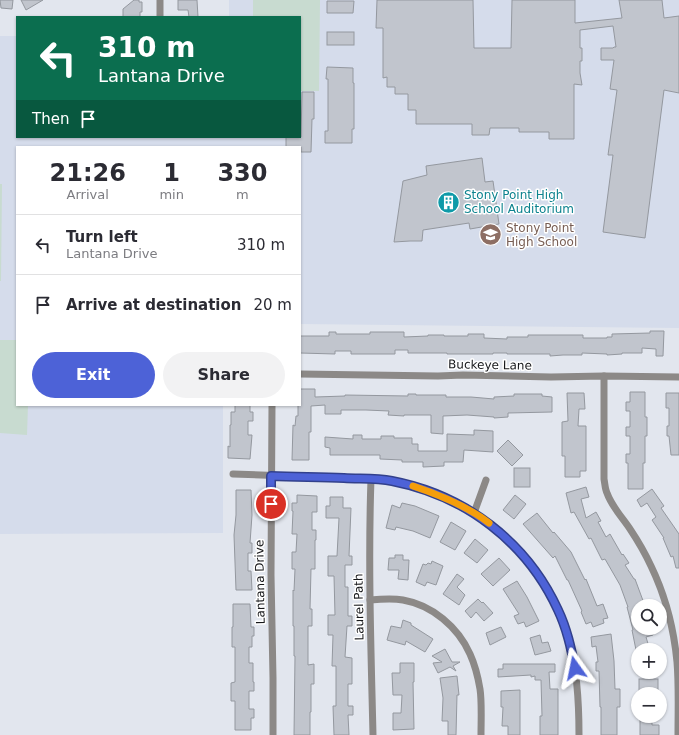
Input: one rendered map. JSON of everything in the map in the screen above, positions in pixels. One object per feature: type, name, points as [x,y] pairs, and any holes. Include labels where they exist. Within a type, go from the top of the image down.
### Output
[{"type":"street","points":[[160,0],[160,16]]},
{"type":"street","name":"Buckeye Lane","points":[[301,374],[679,377]]},
{"type":"street","points":[[604,376],[604,478],[606,490],[612,505],[638,540],[652,567],[669,617],[677,663],[678,735]]},
{"type":"street","name":"Lantana Drive","points":[[272,406],[271,568],[273,735]]},
{"type":"street","points":[[233,474],[390,481],[426,490],[453,501],[474,512],[505,537],[521,553],[548,590],[558,610],[566,632],[575,668],[578,691],[579,735]]},
{"type":"street","name":"Laurel Path","points":[[371,479],[369,526],[373,735]]},
{"type":"street","points":[[474,512],[486,480]]},
{"type":"street","points":[[370,600],[389,599],[417,603],[436,613],[456,631],[464,641],[476,671],[480,691],[481,735]]},
{"type":"shaded area","name":"Stony Point High School","points":[[229,0],[679,0],[679,328],[301,324],[301,146],[16,146],[16,406],[223,406],[223,533],[0,534],[0,36],[16,36],[16,138],[301,138],[301,16],[229,16]]},
{"type":"green space","points":[[253,0],[320,0],[319,91],[301,91],[301,16],[253,16]]},
{"type":"green space","points":[[0,184],[2,184],[1,281],[0,281]]},
{"type":"green space","points":[[0,340],[16,340],[16,406],[28,406],[27,435],[0,433]]},
{"type":"building","points":[[0,0],[13,0],[12,9],[1,8]]},
{"type":"building","points":[[21,0],[43,0],[26,10]]},
{"type":"building","points":[[134,0],[139,0],[139,2],[142,2],[142,12],[140,12],[140,16],[123,16],[123,9]]},
{"type":"building","points":[[178,0],[197,0],[198,16],[189,16],[188,10],[178,10]]},
{"type":"building","points":[[377,0],[473,0],[474,48],[511,48],[512,0],[575,0],[575,23],[622,18],[619,0],[662,0],[664,18],[679,16],[679,93],[664,90],[645,238],[603,232],[613,155],[608,155],[617,90],[610,89],[614,60],[601,60],[601,48],[616,47],[613,26],[580,30],[582,61],[580,61],[580,73],[582,85],[574,84],[574,139],[549,139],[549,132],[519,132],[519,128],[490,128],[489,135],[472,135],[472,124],[416,124],[416,110],[408,110],[408,94],[395,94],[395,87],[387,87],[387,77],[383,78],[383,28],[376,28]]},
{"type":"building","points":[[327,1],[354,1],[353,13],[327,13]]},
{"type":"building","points":[[327,32],[354,32],[354,45],[327,45]]},
{"type":"building","points":[[327,67],[353,68],[354,129],[352,129],[352,143],[325,143],[325,131],[328,131]]},
{"type":"building","points":[[302,92],[314,92],[314,119],[312,119],[311,152],[301,152],[301,146],[286,146],[286,138],[301,137]]},
{"type":"building","name":"Stony Point High School Auditorium","points":[[482,158],[485,182],[493,181],[499,224],[470,229],[469,223],[423,230],[422,241],[394,242],[403,181],[427,175],[426,166]]},
{"type":"building","points":[[650,331],[664,331],[663,356],[656,356],[656,349],[642,348],[642,353],[607,355],[582,353],[582,355],[550,356],[550,354],[507,353],[408,353],[408,350],[395,350],[395,354],[351,354],[351,351],[335,351],[335,354],[301,353],[301,336],[329,336],[329,332],[336,332],[336,334],[370,334],[370,332],[404,332],[404,337],[428,335],[468,336],[468,334],[484,334],[484,338],[507,339],[507,337],[528,337],[528,335],[583,335],[583,338],[607,338],[612,337],[612,334],[650,333]]},
{"type":"building","points":[[301,389],[315,389],[315,397],[345,395],[408,396],[408,394],[416,394],[494,399],[494,397],[514,396],[514,394],[542,394],[542,396],[552,397],[552,412],[508,413],[508,417],[494,418],[467,415],[443,416],[443,434],[431,433],[431,415],[388,415],[389,411],[366,410],[341,410],[341,414],[325,414],[325,405],[311,406],[309,460],[292,460],[293,425],[295,426],[296,416],[298,416],[298,406],[301,406]]},
{"type":"building","points":[[630,392],[645,392],[647,436],[645,436],[643,489],[628,489],[628,463],[626,463],[626,454],[630,454],[630,436],[626,436],[626,427],[630,427],[630,411],[626,411],[626,402],[630,402]]},
{"type":"building","points":[[567,393],[584,393],[585,409],[579,409],[578,426],[586,426],[586,471],[580,471],[580,477],[565,477],[565,456],[562,456],[562,422],[568,421]]},
{"type":"building","points":[[666,393],[679,393],[679,455],[671,455],[669,436],[667,436],[667,426],[669,426],[669,408],[666,408]]},
{"type":"building","points":[[235,406],[250,406],[250,412],[253,412],[253,421],[248,421],[248,435],[252,435],[250,459],[228,458],[228,446],[230,447],[231,412],[235,412]]},
{"type":"building","points":[[474,430],[493,431],[493,452],[464,450],[463,462],[444,462],[444,466],[423,467],[423,462],[402,462],[402,460],[380,459],[380,455],[330,455],[330,448],[325,447],[325,437],[353,439],[353,435],[362,435],[362,439],[381,439],[381,436],[394,436],[394,438],[412,438],[412,444],[418,444],[418,451],[447,451],[447,434],[474,435]]},
{"type":"building","points":[[508,440],[523,455],[512,466],[497,451]]},
{"type":"building","points":[[514,468],[530,468],[530,487],[514,487]]},
{"type":"building","points":[[586,487],[589,497],[581,499],[586,518],[596,512],[601,521],[598,522],[606,537],[610,534],[622,555],[623,554],[629,563],[625,565],[635,579],[642,599],[631,599],[631,622],[628,607],[620,585],[605,559],[602,560],[591,538],[589,539],[574,512],[571,513],[566,493]]},
{"type":"building","points":[[652,489],[664,506],[661,508],[679,534],[679,568],[676,568],[673,556],[671,557],[664,538],[652,520],[656,517],[647,503],[641,507],[637,500]]},
{"type":"building","points":[[236,490],[251,490],[252,515],[250,543],[252,543],[252,553],[248,553],[248,571],[251,571],[252,590],[236,590],[234,535]]},
{"type":"building","points":[[297,495],[317,496],[317,512],[312,512],[312,530],[316,530],[316,540],[315,569],[311,569],[310,609],[312,609],[312,626],[308,626],[308,665],[314,664],[314,684],[311,684],[310,735],[294,735],[295,656],[293,590],[294,591],[295,569],[292,569],[292,552],[296,552],[297,534],[292,534],[292,503],[297,503]]},
{"type":"building","points":[[515,495],[526,504],[514,519],[503,510]]},
{"type":"building","points":[[330,497],[343,497],[343,508],[351,508],[349,556],[352,556],[352,565],[345,565],[345,587],[348,587],[348,616],[352,616],[352,626],[347,626],[345,657],[352,658],[352,684],[348,684],[348,706],[353,706],[353,715],[348,715],[349,735],[334,735],[333,706],[336,706],[336,666],[332,666],[333,635],[328,635],[328,615],[335,615],[334,576],[328,576],[328,556],[337,556],[339,518],[326,518],[326,506],[330,506]]},
{"type":"building","points":[[402,503],[415,506],[439,516],[430,538],[413,531],[396,527],[395,530],[386,528],[392,505],[400,508]]},
{"type":"building","points":[[537,513],[571,552],[585,580],[586,579],[597,606],[603,604],[608,618],[603,619],[604,623],[593,627],[591,622],[586,624],[581,612],[582,611],[568,580],[555,556],[553,558],[523,524]]},
{"type":"building","points":[[451,522],[466,531],[455,550],[440,542]]},
{"type":"building","points":[[475,539],[488,550],[477,563],[464,553]]},
{"type":"building","points":[[395,555],[403,555],[403,560],[409,560],[408,580],[398,579],[399,570],[388,570],[389,558],[395,558]]},
{"type":"building","points":[[499,558],[510,570],[493,586],[481,574]]},
{"type":"building","points":[[432,561],[443,566],[436,585],[427,582],[425,586],[416,582],[423,564],[431,564]]},
{"type":"building","points":[[457,574],[464,579],[457,587],[465,595],[459,605],[443,594]]},
{"type":"building","points":[[517,581],[539,621],[526,627],[524,622],[518,624],[514,616],[519,614],[503,589]]},
{"type":"building","points":[[478,599],[482,603],[483,602],[493,613],[484,621],[476,612],[471,618],[465,611]]},
{"type":"building","points":[[233,604],[250,604],[251,627],[254,627],[252,647],[249,647],[249,663],[253,663],[254,682],[254,691],[249,691],[249,709],[254,709],[254,718],[251,718],[251,730],[235,730],[235,701],[231,701],[231,683],[235,682],[235,647],[232,647]]},
{"type":"building","points":[[403,620],[411,623],[411,625],[433,639],[425,652],[406,641],[405,645],[387,640],[391,626],[401,628]]},
{"type":"building","points":[[501,627],[506,637],[490,645],[486,633]]},
{"type":"building","points":[[611,634],[615,689],[620,689],[620,707],[617,707],[617,735],[601,735],[599,671],[596,671],[596,662],[598,662],[596,646],[592,647],[591,637]]},
{"type":"building","points":[[540,635],[542,643],[548,642],[551,651],[535,655],[530,638]]},
{"type":"building","points":[[633,635],[653,635],[646,637],[648,643],[635,643]]},
{"type":"building","points":[[445,649],[452,662],[460,662],[453,666],[456,671],[450,667],[438,673],[433,663],[442,662],[432,656]]},
{"type":"building","points":[[400,663],[414,663],[414,729],[393,730],[393,713],[401,713],[402,695],[393,695],[392,673],[400,673]]},
{"type":"building","points":[[503,664],[555,664],[555,672],[549,672],[550,689],[558,689],[558,735],[540,735],[540,716],[542,716],[541,680],[535,680],[535,676],[531,677],[531,675],[498,677],[498,669],[503,669]]},
{"type":"building","points":[[457,676],[459,695],[457,695],[456,735],[448,735],[448,721],[442,721],[443,698],[440,678]]},
{"type":"building","points":[[639,679],[658,679],[658,687],[639,687]]},
{"type":"building","points":[[520,690],[520,735],[508,735],[508,726],[502,726],[503,707],[501,707],[501,691]]},
{"type":"building","points":[[640,723],[652,723],[652,725],[659,725],[659,735],[640,735]]},
{"type":"slow traffic","points":[[413,486],[453,501],[474,512],[489,523]]},
{"type":"place","name":"Stony Point High School Auditorium","points":[[448,202]]},
{"type":"place","name":"Stony Point High School","points":[[490,235]]},
{"type":"route","points":[[271,504],[271,476],[371,479],[390,481],[412,486],[453,501],[474,512],[505,537],[521,553],[548,590],[558,610],[571,646],[575,668]]}]
